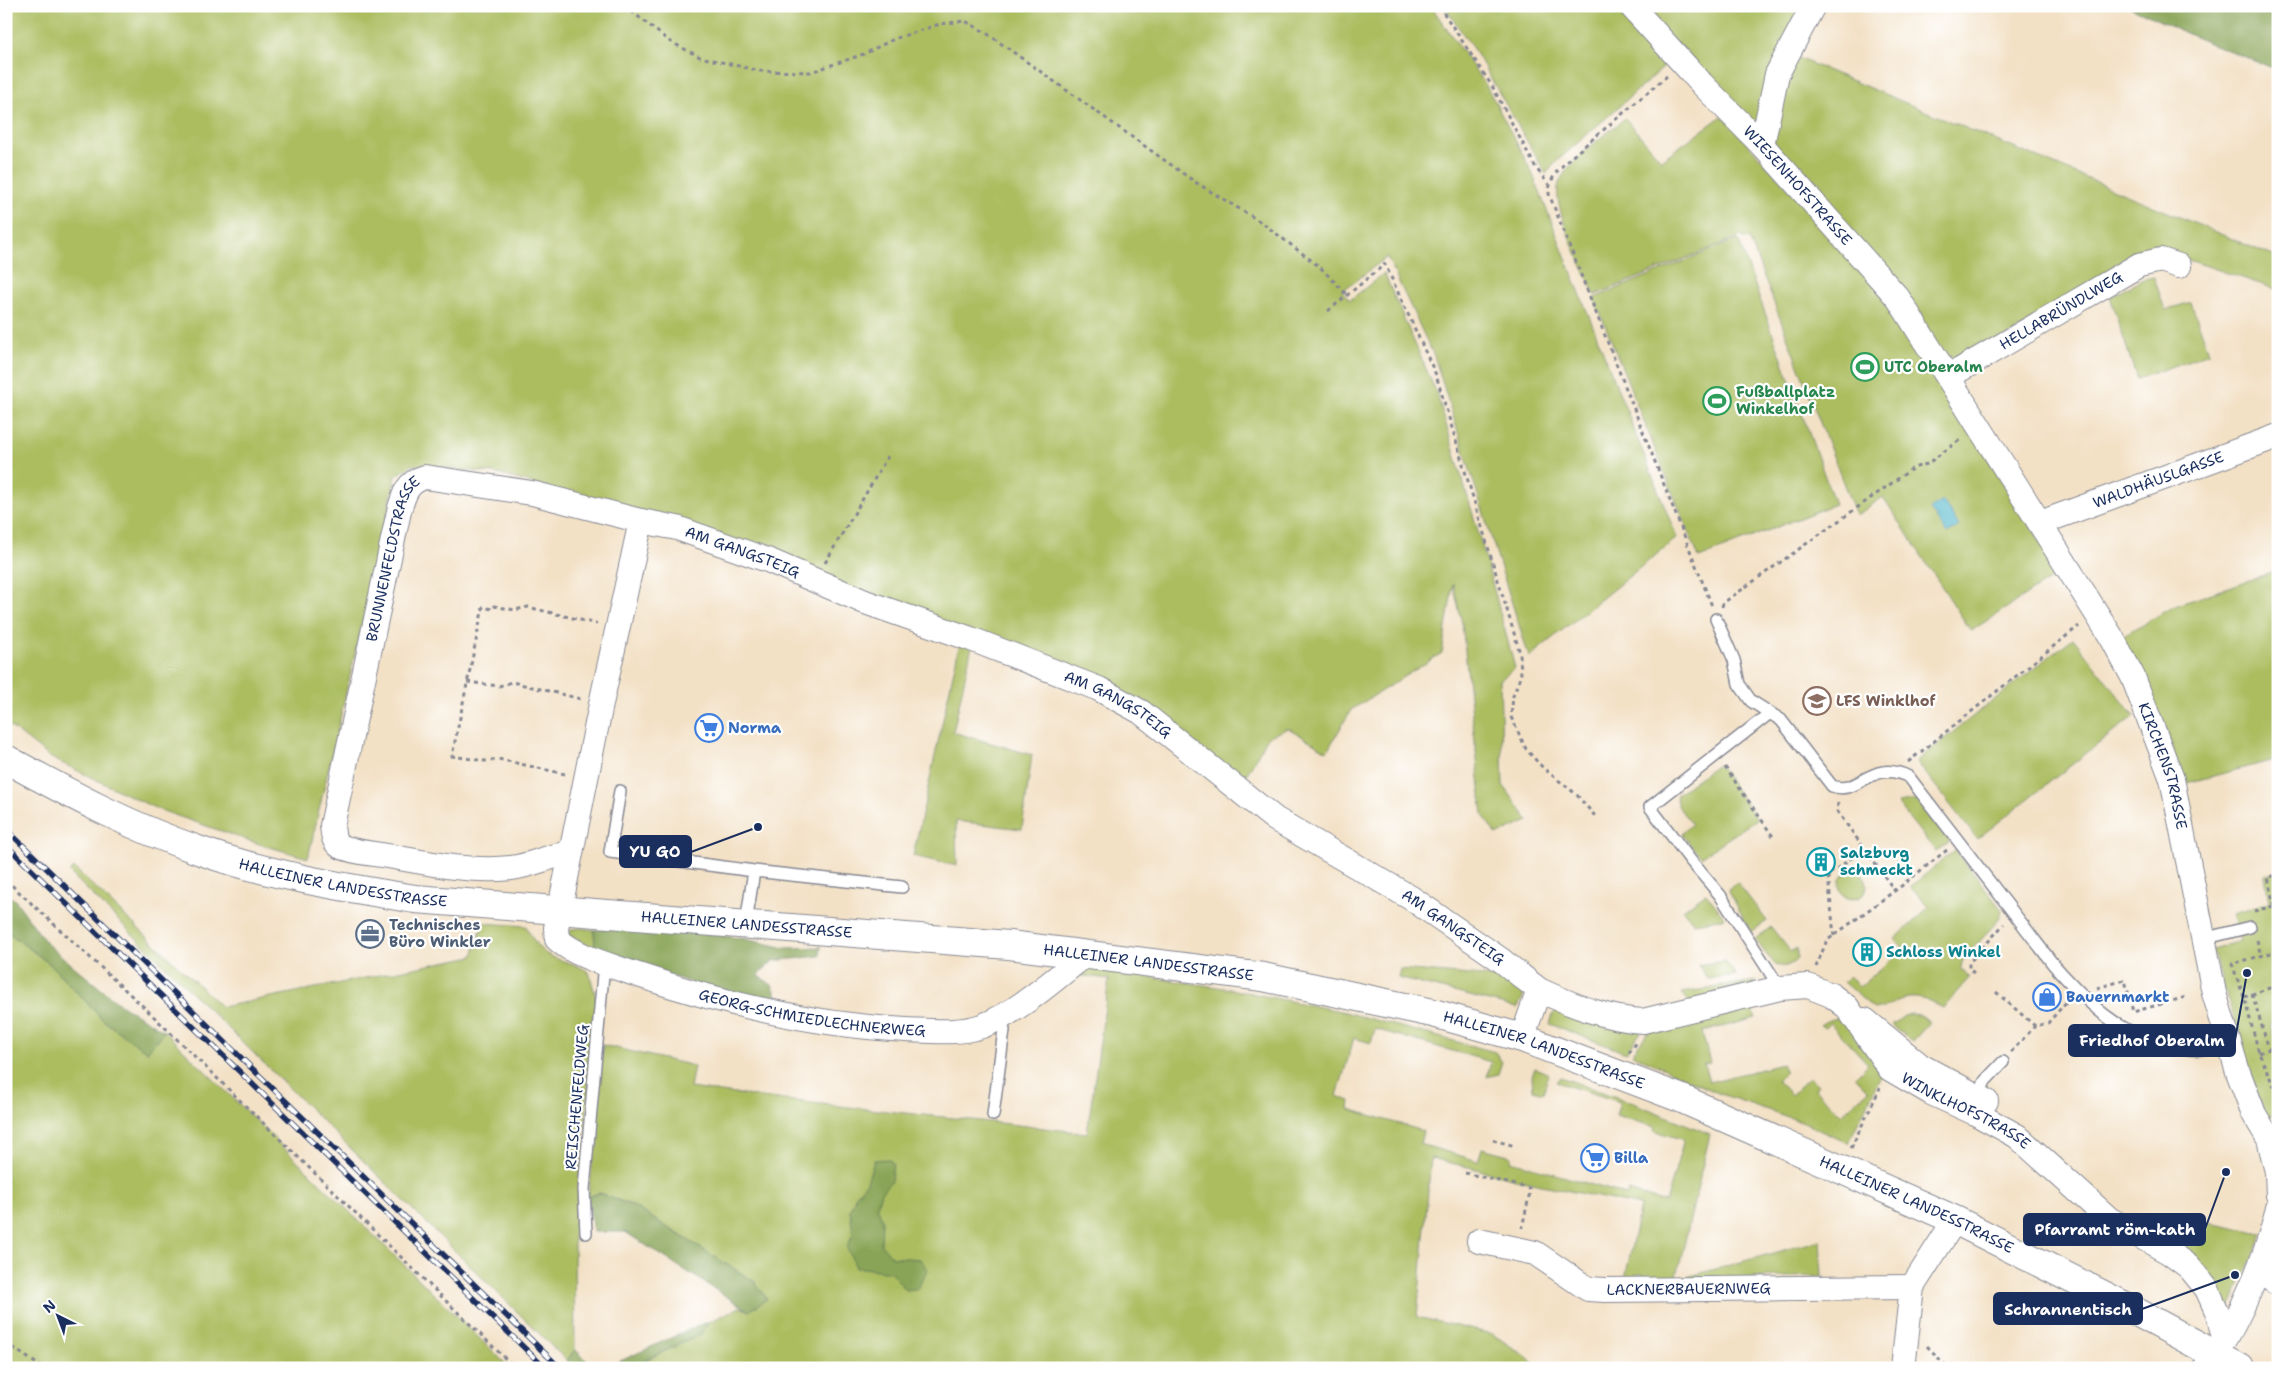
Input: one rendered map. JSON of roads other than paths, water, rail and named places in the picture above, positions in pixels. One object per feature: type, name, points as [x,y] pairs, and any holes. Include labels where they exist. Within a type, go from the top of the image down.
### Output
[{"type":"main road","name":"HALLEINER LANDESSTRASSE","points":[[6,759],[85,802],[198,850],[253,867],[329,885],[415,899],[746,923],[1008,946],[1263,977],[1333,990],[1433,1013],[1522,1038],[1680,1098],[1955,1220],[2131,1309],[2240,1368]]},
{"type":"street","name":"WIESENHOFSTRASSE","points":[[1631,6],[1762,145],[1898,298],[1948,377]]},
{"type":"street","points":[[1762,145],[1777,74],[1813,6]]},
{"type":"street","name":"HELLABRÜNDLWEG","points":[[1948,377],[2139,265],[2161,260],[2179,266]]},
{"type":"street","name":"KIRCHENSTRASSE","points":[[1948,377],[2096,613],[2133,677],[2172,779],[2203,939],[2229,1044],[2254,1114],[2269,1139],[2276,1172],[2278,1195]]},
{"type":"street","name":"WALDHÄUSLGASSE","points":[[2040,523],[2278,436]]},
{"type":"street","name":"BRUNNENFELDSTRASSE","points":[[570,853],[558,854],[511,868],[456,866],[340,846],[333,836],[332,826],[399,511],[405,492],[410,485],[425,477],[532,493],[641,521]]},
{"type":"street","points":[[561,910],[570,853],[641,521]]},
{"type":"street","name":"AM GANGSTEIG","points":[[641,521],[677,528],[724,543],[770,560],[815,581],[1099,689],[1141,712],[1188,747],[1275,819],[1411,898],[1501,960],[1539,990]]},
{"type":"street","name":"GEORG-SCHMIEDLECHNERWEG","points":[[561,910],[556,928],[557,938],[570,948],[604,964],[711,998],[874,1028],[956,1031],[982,1026],[1044,988],[1085,955]]},
{"type":"street","name":"WINKLHOFSTRASSE","points":[[1539,990],[1567,1003],[1601,1014],[1622,1020],[1643,1021],[1780,988],[1808,986],[1831,995],[1847,1007],[1890,1069],[1923,1089],[1976,1113],[2017,1136],[2109,1220],[2170,1253],[2189,1267],[2207,1289],[2219,1316],[2215,1354]]},
{"type":"street","points":[[1522,1038],[1539,990]]},
{"type":"street","points":[[1847,1007],[1875,1027],[1921,1066],[2003,1110],[2012,1120],[2017,1136]]},
{"type":"street","points":[[2215,1354],[2258,1271],[2278,1208]]},
{"type":"street","points":[[1903,1368],[1912,1287],[1955,1220]]},
{"type":"street","name":"LACKNERBAUERNWEG","points":[[1479,1241],[1535,1253],[1552,1262],[1588,1288],[1605,1290],[1912,1287]]},
{"type":"street","points":[[2258,1271],[2278,1284]]},
{"type":"lane","points":[[1716,619],[1734,660],[1739,684],[1751,701],[1781,720],[1832,786],[1840,789],[1848,787],[1878,772],[1888,770],[1910,777],[2014,916],[2077,991],[2116,1025],[2148,1041],[2184,1049],[2202,1049],[2229,1044]]},
{"type":"lane","points":[[1770,713],[1650,807],[1691,862],[1720,895],[1780,988]]},
{"type":"lane","points":[[620,791],[610,852],[754,871],[902,886]]},
{"type":"lane","points":[[746,923],[754,871]]},
{"type":"lane","points":[[2203,939],[2250,927]]},
{"type":"lane","name":"REISCHENFELDWEG","points":[[586,1233],[584,1189],[604,964]]},
{"type":"lane","points":[[993,1115],[1004,1030],[997,1017]]},
{"type":"lane","points":[[1978,1097],[1985,1081],[2003,1062]]},
{"type":"water","points":[[1943,501],[1959,526],[1947,534],[1930,509]]},
{"type":"railway","points":[[6,829],[560,1368]]},
{"type":"railway","points":[[6,845],[545,1368]]},
{"type":"place","name":"UTC Oberalm","points":[[1865,367]]},
{"type":"place","name":"Fußballplatz Winkelhof","points":[[1717,401]]},
{"type":"place","name":"LFS Winklhof","points":[[1817,701]]},
{"type":"place","name":"Norma","points":[[709,728]]},
{"type":"place","name":"YU GO","points":[[758,827]]},
{"type":"place","name":"Salzburg schmeckt","points":[[1821,862]]},
{"type":"place","name":"Technisches Büro Winkler","points":[[370,934]]},
{"type":"place","name":"Schloss Winkel","points":[[1867,952]]},
{"type":"place","name":"Friedhof Oberalm","points":[[2247,973]]},
{"type":"place","name":"Bauernmarkt","points":[[2047,997]]},
{"type":"place","name":"Billa","points":[[1595,1158]]},
{"type":"place","name":"Pfarramt röm-kath","points":[[2226,1172]]},
{"type":"place","name":"Schrannentisch","points":[[2235,1275]]}]
